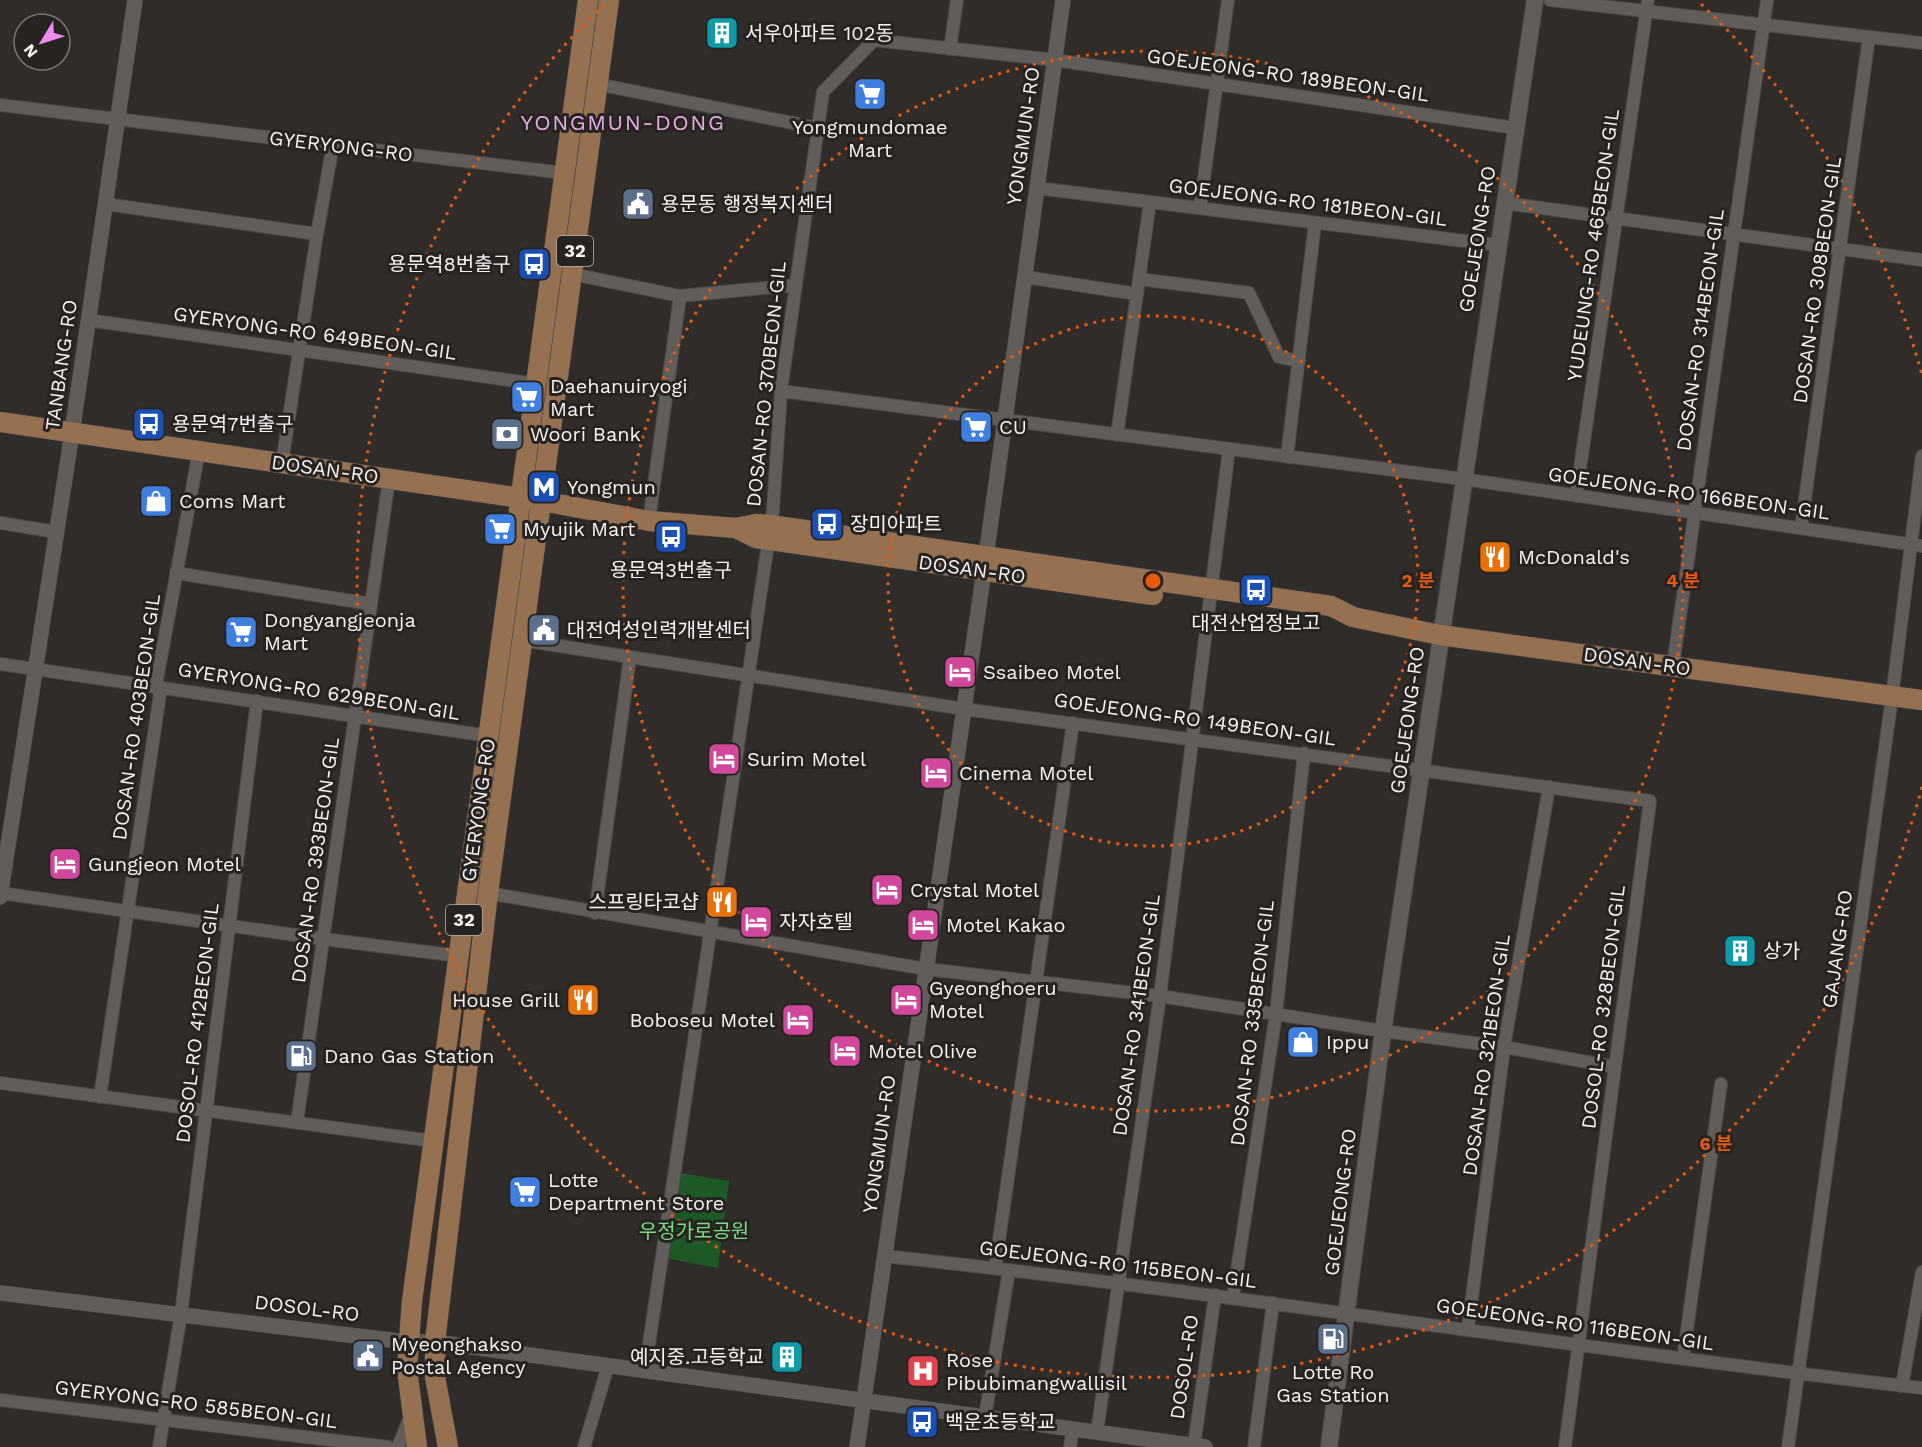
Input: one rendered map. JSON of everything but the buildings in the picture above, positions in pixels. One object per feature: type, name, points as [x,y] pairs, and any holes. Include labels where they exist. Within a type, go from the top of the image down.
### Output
[{"type":"main road","name":"GYERYONG-RO","points":[[417,1447],[407,1342],[588,0]]},
{"type":"main road","name":"GYERYONG-RO","points":[[448,1447],[435,1377],[435,1342],[488,894],[609,0]]},
{"type":"main road","name":"GOEJEONG-RO","points":[[1329,1447],[1383,1031],[1534,0]]},
{"type":"main road","name":"DOSAN-RO","points":[[0,422],[542,501],[649,521],[736,528],[756,524],[769,532],[985,564],[1210,596],[1331,606],[1353,617],[1440,635],[1922,700]]},
{"type":"street","name":"TANBANG-RO","points":[[0,897],[72,433],[135,0]]},
{"type":"street","points":[[950,49],[957,0]]},
{"type":"street","name":"YONGMUN-RO","points":[[857,1447],[1064,0]]},
{"type":"street","points":[[1200,208],[1228,0]]},
{"type":"street","points":[[1550,0],[1647,6],[1763,24],[1922,43]]},
{"type":"street","name":"DOSAN-RO 314BEON-GIL","points":[[1673,666],[1767,0]]},
{"type":"street","name":"YUDEUNG-RO 465BEON-GIL","points":[[1576,496],[1647,6]]},
{"type":"street","name":"DOSAN-RO 308BEON-GIL","points":[[1801,528],[1869,37]]},
{"type":"street","name":"DOSAN-RO 370BEON-GIL","points":[[645,1371],[746,675],[769,532],[781,391],[823,92],[874,40],[1055,60]]},
{"type":"street","name":"GOEJEONG-RO 189BEON-GIL","points":[[1055,60],[1515,128]]},
{"type":"street","points":[[597,84],[818,128]]},
{"type":"street","name":"GYERYONG-RO","points":[[0,105],[564,173]]},
{"type":"street","points":[[282,464],[316,234],[333,145]]},
{"type":"street","name":"GOEJEONG-RO 181BEON-GIL","points":[[1037,188],[1497,245]]},
{"type":"street","name":"GOEJEONG-RO 181BEON-GIL","points":[[1117,435],[1150,202]]},
{"type":"street","points":[[1505,203],[1922,260]]},
{"type":"street","points":[[105,204],[316,234]]},
{"type":"street","points":[[1287,457],[1315,223]]},
{"type":"street","points":[[572,274],[680,296],[796,285]]},
{"type":"street","points":[[1025,277],[1137,294]]},
{"type":"street","points":[[1139,279],[1249,293],[1279,357],[1299,361]]},
{"type":"street","points":[[649,521],[680,296]]},
{"type":"street","name":"GYERYONG-RO 649BEON-GIL","points":[[88,320],[536,384]]},
{"type":"street","points":[[781,391],[1005,420]]},
{"type":"street","name":"GOEJEONG-RO 166BEON-GIL","points":[[1005,420],[1463,479],[1916,545]]},
{"type":"street","points":[[1210,596],[1228,449]]},
{"type":"street","name":"DOSAN-RO 403BEON-GIL","points":[[100,1096],[160,694],[156,686],[199,451]]},
{"type":"street","name":"GAJANG-RO","points":[[1788,1447],[1892,697],[1916,545],[1922,456]]},
{"type":"street","name":"DOSAN-RO 393BEON-GIL","points":[[297,1122],[389,479]]},
{"type":"street","points":[[0,523],[56,532]]},
{"type":"street","points":[[177,573],[371,604]]},
{"type":"street","name":"DOSAN-RO 341BEON-GIL","points":[[1097,1432],[1160,996],[1210,596]]},
{"type":"street","name":"GOEJEONG-RO 149BEON-GIL","points":[[521,640],[964,709],[1421,769]]},
{"type":"street","points":[[594,913],[630,657]]},
{"type":"street","name":"GYERYONG-RO 629BEON-GIL","points":[[0,664],[489,736]]},
{"type":"street","name":"DOSOL-RO 412BEON-GIL","points":[[159,1447],[180,1314],[257,701]]},
{"type":"street","points":[[994,1268],[1072,723]]},
{"type":"street","name":"DOSAN-RO 335BEON-GIL","points":[[1233,1297],[1276,1014],[1304,753]]},
{"type":"street","name":"DOSOL-RO 328BEON-GIL","points":[[1421,769],[1650,801],[1565,1447]]},
{"type":"street","name":"DOSAN-RO 321BEON-GIL","points":[[1468,1329],[1504,1047],[1549,787]]},
{"type":"street","points":[[0,893],[459,956]]},
{"type":"street","points":[[488,894],[926,969],[1160,996],[1383,1031],[1504,1047],[1615,1067]]},
{"type":"street","points":[[0,1083],[433,1142]]},
{"type":"street","points":[[1683,1359],[1721,1084]]},
{"type":"street","name":"GOEJEONG-RO 115BEON-GIL","points":[[884,1256],[1347,1311]]},
{"type":"street","points":[[985,1417],[1009,1270]]},
{"type":"street","points":[[1902,1386],[1922,1272]]},
{"type":"street","name":"DOSOL-RO","points":[[0,1293],[407,1342],[435,1342],[1199,1446],[1215,1295]]},
{"type":"street","points":[[1254,1447],[1273,1303]]},
{"type":"street","name":"GOEJEONG-RO 116BEON-GIL","points":[[1347,1311],[1578,1346],[1922,1388]]},
{"type":"street","points":[[584,1447],[608,1366]]},
{"type":"street","name":"GYERYONG-RO 585BEON-GIL","points":[[0,1400],[388,1447]]},
{"type":"street","points":[[398,1447],[412,1412]]},
{"type":"street","points":[[1070,1447],[1073,1429]]},
{"type":"green space","name":"우정가로공원","points":[[680,1173],[729,1181],[718,1268],[670,1259],[662,1247]]},
{"type":"place","name":"서우아파트 102동","points":[[722,33]]},
{"type":"place","name":"Yongmundomae Mart","points":[[870,94]]},
{"type":"place","name":"용문동 행정복지센터","points":[[638,204]]},
{"type":"place","name":"용문역8번출구","points":[[534,264]]},
{"type":"place","name":"Daehanuiryogi Mart","points":[[527,397]]},
{"type":"place","name":"용문역7번출구","points":[[149,424]]},
{"type":"place","name":"CU","points":[[976,427]]},
{"type":"place","name":"Woori Bank","points":[[507,434]]},
{"type":"place","name":"Yongmun","points":[[544,487]]},
{"type":"place","name":"Coms Mart","points":[[156,501]]},
{"type":"place","name":"장미아파트","points":[[827,524]]},
{"type":"place","name":"Myujik Mart","points":[[500,529]]},
{"type":"place","name":"용문역3번출구","points":[[671,537]]},
{"type":"place","name":"McDonald's","points":[[1495,557]]},
{"type":"place","name":"대전산업정보고","points":[[1256,590]]},
{"type":"place","name":"대전여성인력개발센터","points":[[544,630]]},
{"type":"place","name":"Dongyangjeonja Mart","points":[[241,632]]},
{"type":"place","name":"Ssaibeo Motel","points":[[960,672]]},
{"type":"place","name":"Surim Motel","points":[[724,759]]},
{"type":"place","name":"Cinema Motel","points":[[936,773]]},
{"type":"place","name":"Gungjeon Motel","points":[[65,864]]},
{"type":"place","name":"Crystal Motel","points":[[887,890]]},
{"type":"place","name":"스프링타코샵","points":[[722,902]]},
{"type":"place","name":"자자호텔","points":[[756,922]]},
{"type":"place","name":"Motel Kakao","points":[[923,925]]},
{"type":"place","name":"상가","points":[[1740,951]]},
{"type":"place","name":"House Grill","points":[[583,1000]]},
{"type":"place","name":"Gyeonghoeru Motel","points":[[906,1000]]},
{"type":"place","name":"Boboseu Motel","points":[[798,1020]]},
{"type":"place","name":"Ippu","points":[[1303,1042]]},
{"type":"place","name":"Motel Olive","points":[[845,1051]]},
{"type":"place","name":"Dano Gas Station","points":[[301,1056]]},
{"type":"place","name":"Lotte Department Store","points":[[525,1192]]},
{"type":"place","name":"Lotte Ro Gas Station","points":[[1333,1339]]},
{"type":"place","name":"Myeonghakso Postal Agency","points":[[368,1356]]},
{"type":"place","name":"예지중.고등학교","points":[[787,1357]]},
{"type":"place","name":"Rose Pibubimangwallisil","points":[[923,1371]]},
{"type":"place","name":"백운초등학교","points":[[922,1422]]},
{"type":"district","name":"YONGMUN-DONG","points":[[623,122]]}]
